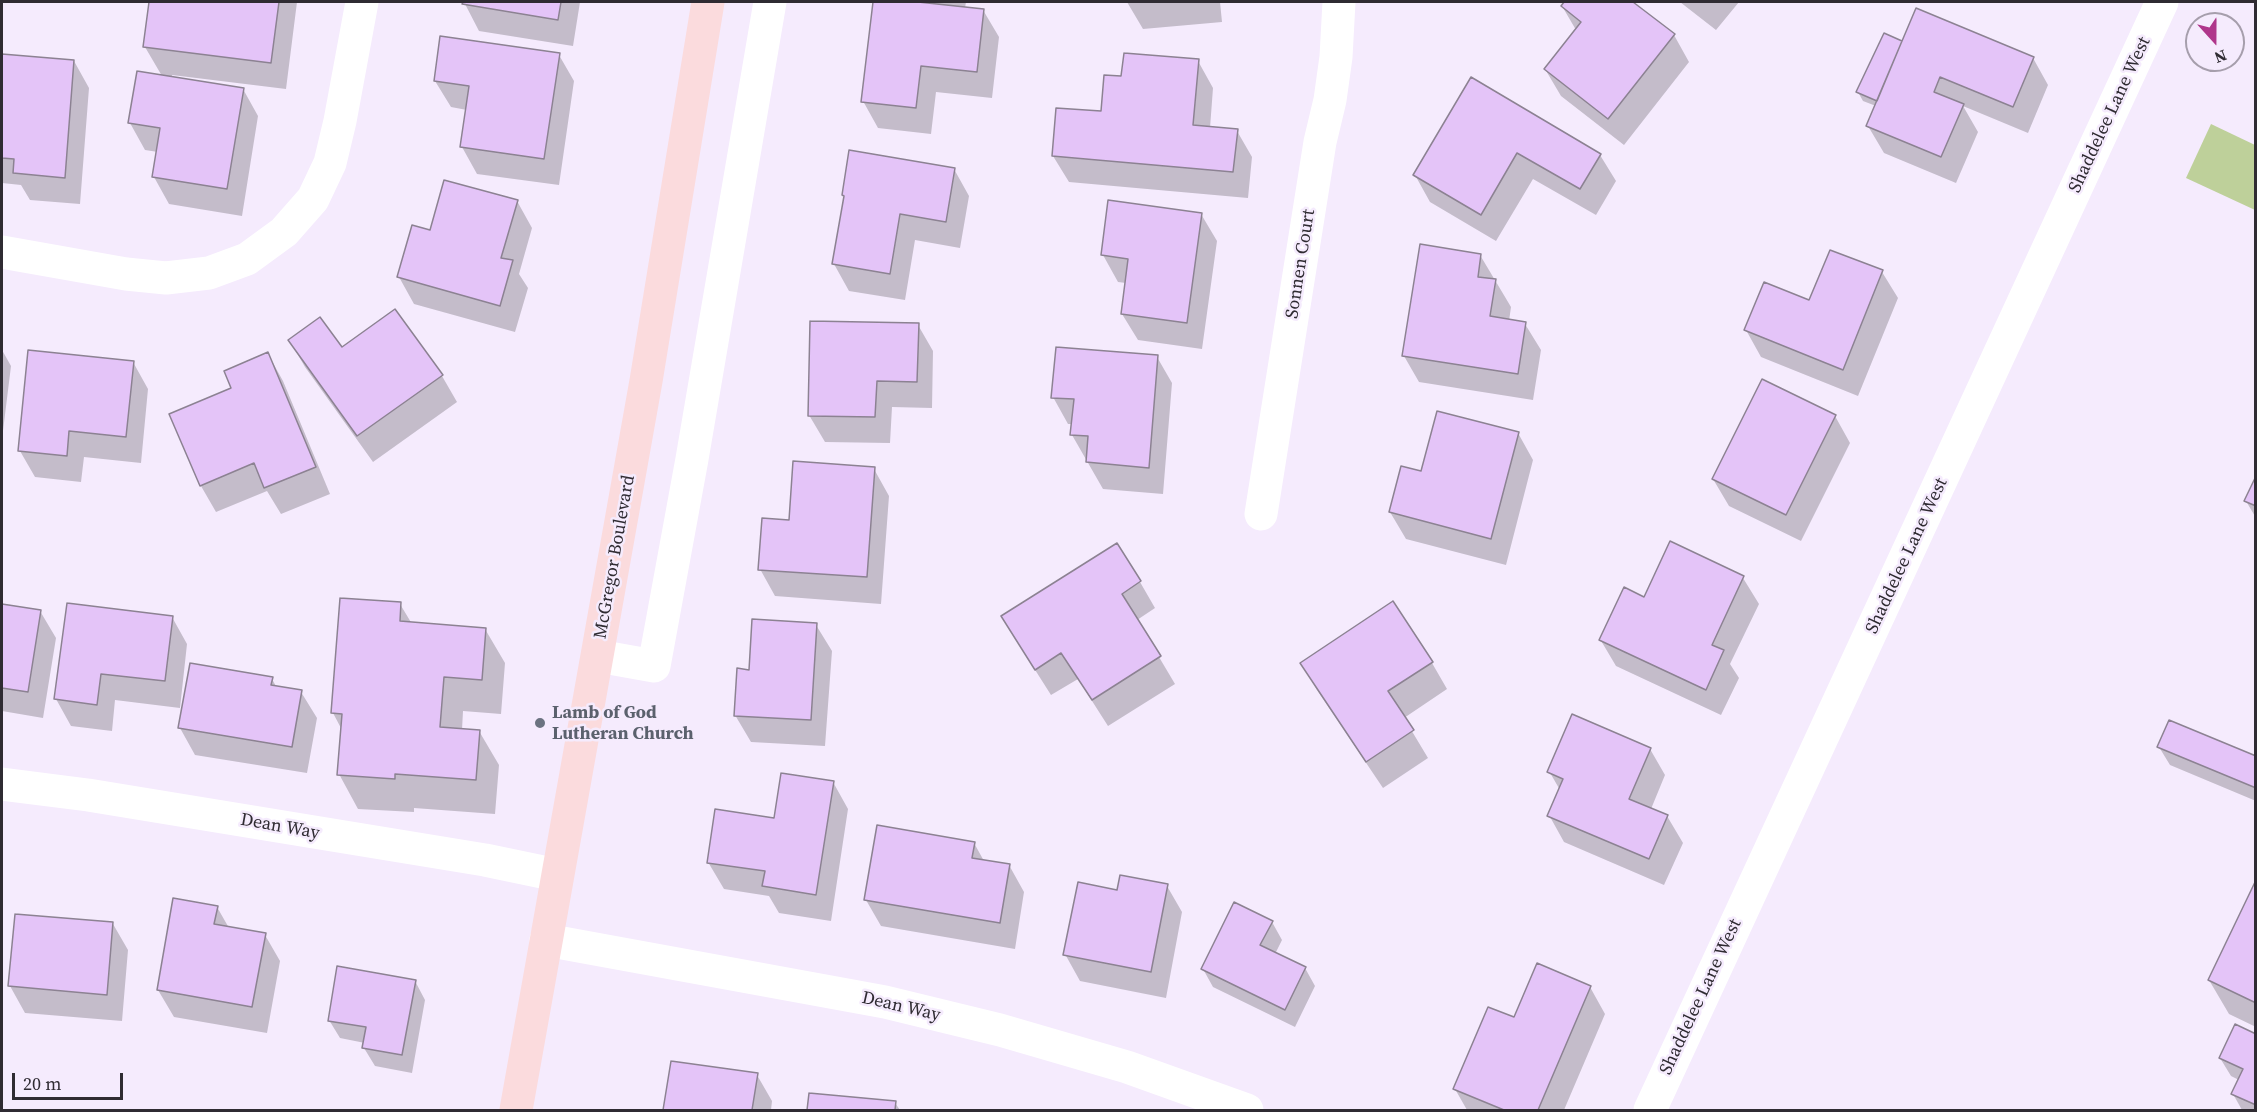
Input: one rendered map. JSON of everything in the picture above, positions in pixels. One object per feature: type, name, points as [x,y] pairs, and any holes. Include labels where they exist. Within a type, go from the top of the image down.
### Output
[{"type":"main road","name":"McGregor Boulevard","points":[[516,1110],[646,381],[708,2]]},
{"type":"street","points":[[2,252],[126,274],[166,278],[209,273],[247,259],[285,232],[313,200],[330,163],[362,2]]},
{"type":"street","points":[[598,656],[654,666],[770,2]]},
{"type":"street","name":"Shaddelee Lane West","points":[[1650,1110],[2162,2]]},
{"type":"street","name":"Sonnen Court","points":[[1261,514],[1344,6]]},
{"type":"street","name":"Dean Way","points":[[2,784],[88,795],[485,860],[557,875]]},
{"type":"street","name":"Dean Way","points":[[546,940],[885,1002],[1000,1030],[1126,1067],[1247,1110]]},
{"type":"green space","points":[[2211,124],[2255,145],[2255,210],[2186,178]]},
{"type":"building","points":[[149,2],[279,2],[271,63],[143,47]]},
{"type":"building","points":[[463,2],[561,2],[558,20],[462,4]]},
{"type":"building","points":[[873,2],[918,2],[984,9],[977,72],[921,66],[916,108],[861,102]]},
{"type":"building","points":[[1564,2],[1633,2],[1675,34],[1608,119],[1544,69],[1581,22],[1561,6]]},
{"type":"building","points":[[1916,8],[2034,57],[2013,107],[1940,77],[1934,92],[1964,104],[1941,157],[1866,126]]},
{"type":"building","points":[[1884,33],[1902,41],[1877,101],[1856,92]]},
{"type":"building","points":[[440,36],[560,53],[544,159],[460,147],[469,86],[434,81]]},
{"type":"building","points":[[1124,53],[1199,59],[1193,125],[1238,129],[1233,172],[1052,156],[1056,108],[1101,111],[1104,75],[1121,76]]},
{"type":"building","points":[[2,54],[74,60],[65,178],[13,173],[14,159],[2,158]]},
{"type":"building","points":[[137,71],[244,88],[227,189],[152,177],[160,128],[128,123]]},
{"type":"building","points":[[1471,77],[1601,154],[1580,189],[1517,153],[1481,215],[1413,175]]},
{"type":"building","points":[[849,150],[955,168],[946,222],[900,214],[890,274],[832,264],[844,196],[842,195]]},
{"type":"building","points":[[444,180],[518,200],[501,258],[513,260],[500,306],[397,277],[412,225],[430,230]]},
{"type":"building","points":[[1108,200],[1202,213],[1187,323],[1121,314],[1128,259],[1101,255]]},
{"type":"building","points":[[1420,244],[1481,254],[1478,277],[1496,279],[1490,316],[1526,322],[1518,374],[1402,356]]},
{"type":"building","points":[[1830,250],[1883,270],[1843,370],[1744,330],[1764,282],[1809,300]]},
{"type":"building","points":[[395,309],[443,375],[357,436],[288,340],[320,317],[342,347]]},
{"type":"building","points":[[810,321],[919,323],[917,382],[877,381],[875,417],[808,416]]},
{"type":"building","points":[[1056,347],[1158,355],[1149,468],[1086,462],[1088,436],[1070,435],[1074,399],[1051,398]]},
{"type":"building","points":[[28,350],[134,361],[126,437],[69,431],[67,456],[18,451]]},
{"type":"building","points":[[268,352],[316,467],[264,488],[254,463],[200,486],[169,414],[231,388],[224,371]]},
{"type":"building","points":[[1762,379],[1836,415],[1786,515],[1712,479]]},
{"type":"building","points":[[1437,411],[1519,432],[1491,539],[1389,512],[1401,466],[1421,471]]},
{"type":"building","points":[[793,461],[875,467],[867,577],[758,570],[762,518],[789,520]]},
{"type":"building","points":[[2256,476],[2256,506],[2244,501]]},
{"type":"building","points":[[1670,541],[1744,576],[1712,645],[1724,650],[1706,690],[1599,640],[1624,587],[1644,597]]},
{"type":"building","points":[[1117,543],[1141,581],[1122,594],[1161,656],[1092,700],[1061,653],[1035,670],[1001,616]]},
{"type":"building","points":[[340,598],[401,602],[400,621],[486,628],[482,680],[444,677],[440,727],[480,730],[476,780],[395,774],[395,779],[337,775],[342,714],[331,713]]},
{"type":"building","points":[[1393,601],[1433,662],[1388,691],[1414,730],[1366,762],[1300,663]]},
{"type":"building","points":[[67,603],[173,616],[165,681],[101,674],[97,705],[54,699]]},
{"type":"building","points":[[2,604],[41,610],[28,692],[2,688]]},
{"type":"building","points":[[752,619],[817,623],[811,720],[734,716],[737,668],[749,670]]},
{"type":"building","points":[[190,663],[273,677],[271,685],[302,690],[292,747],[178,728]]},
{"type":"building","points":[[1572,714],[1651,748],[1629,799],[1668,815],[1649,859],[1547,816],[1563,779],[1547,772]]},
{"type":"building","points":[[2169,720],[2256,756],[2256,788],[2157,747]]},
{"type":"building","points":[[781,773],[834,781],[816,895],[762,886],[765,871],[707,863],[715,809],[774,818]]},
{"type":"building","points":[[877,825],[975,842],[972,858],[1010,864],[1000,923],[864,900]]},
{"type":"building","points":[[1120,875],[1168,884],[1151,972],[1063,955],[1078,882],[1117,890]]},
{"type":"building","points":[[2256,880],[2256,1003],[2208,980]]},
{"type":"building","points":[[173,898],[218,906],[214,924],[266,933],[252,1007],[157,990]]},
{"type":"building","points":[[1234,902],[1273,921],[1260,945],[1306,967],[1285,1010],[1201,969]]},
{"type":"building","points":[[15,914],[113,922],[107,995],[8,986]]},
{"type":"building","points":[[1537,963],[1591,986],[1538,1110],[1504,1110],[1453,1089],[1488,1007],[1514,1017]]},
{"type":"building","points":[[337,966],[416,980],[402,1055],[362,1048],[366,1027],[328,1021]]},
{"type":"building","points":[[2235,1024],[2256,1034],[2256,1105],[2231,1094],[2243,1069],[2219,1058]]},
{"type":"building","points":[[671,1061],[758,1073],[752,1110],[663,1110]]},
{"type":"building","points":[[809,1093],[896,1101],[895,1110],[807,1110]]},
{"type":"place","name":"Lamb of God Lutheran Church","points":[[540,723]]}]
